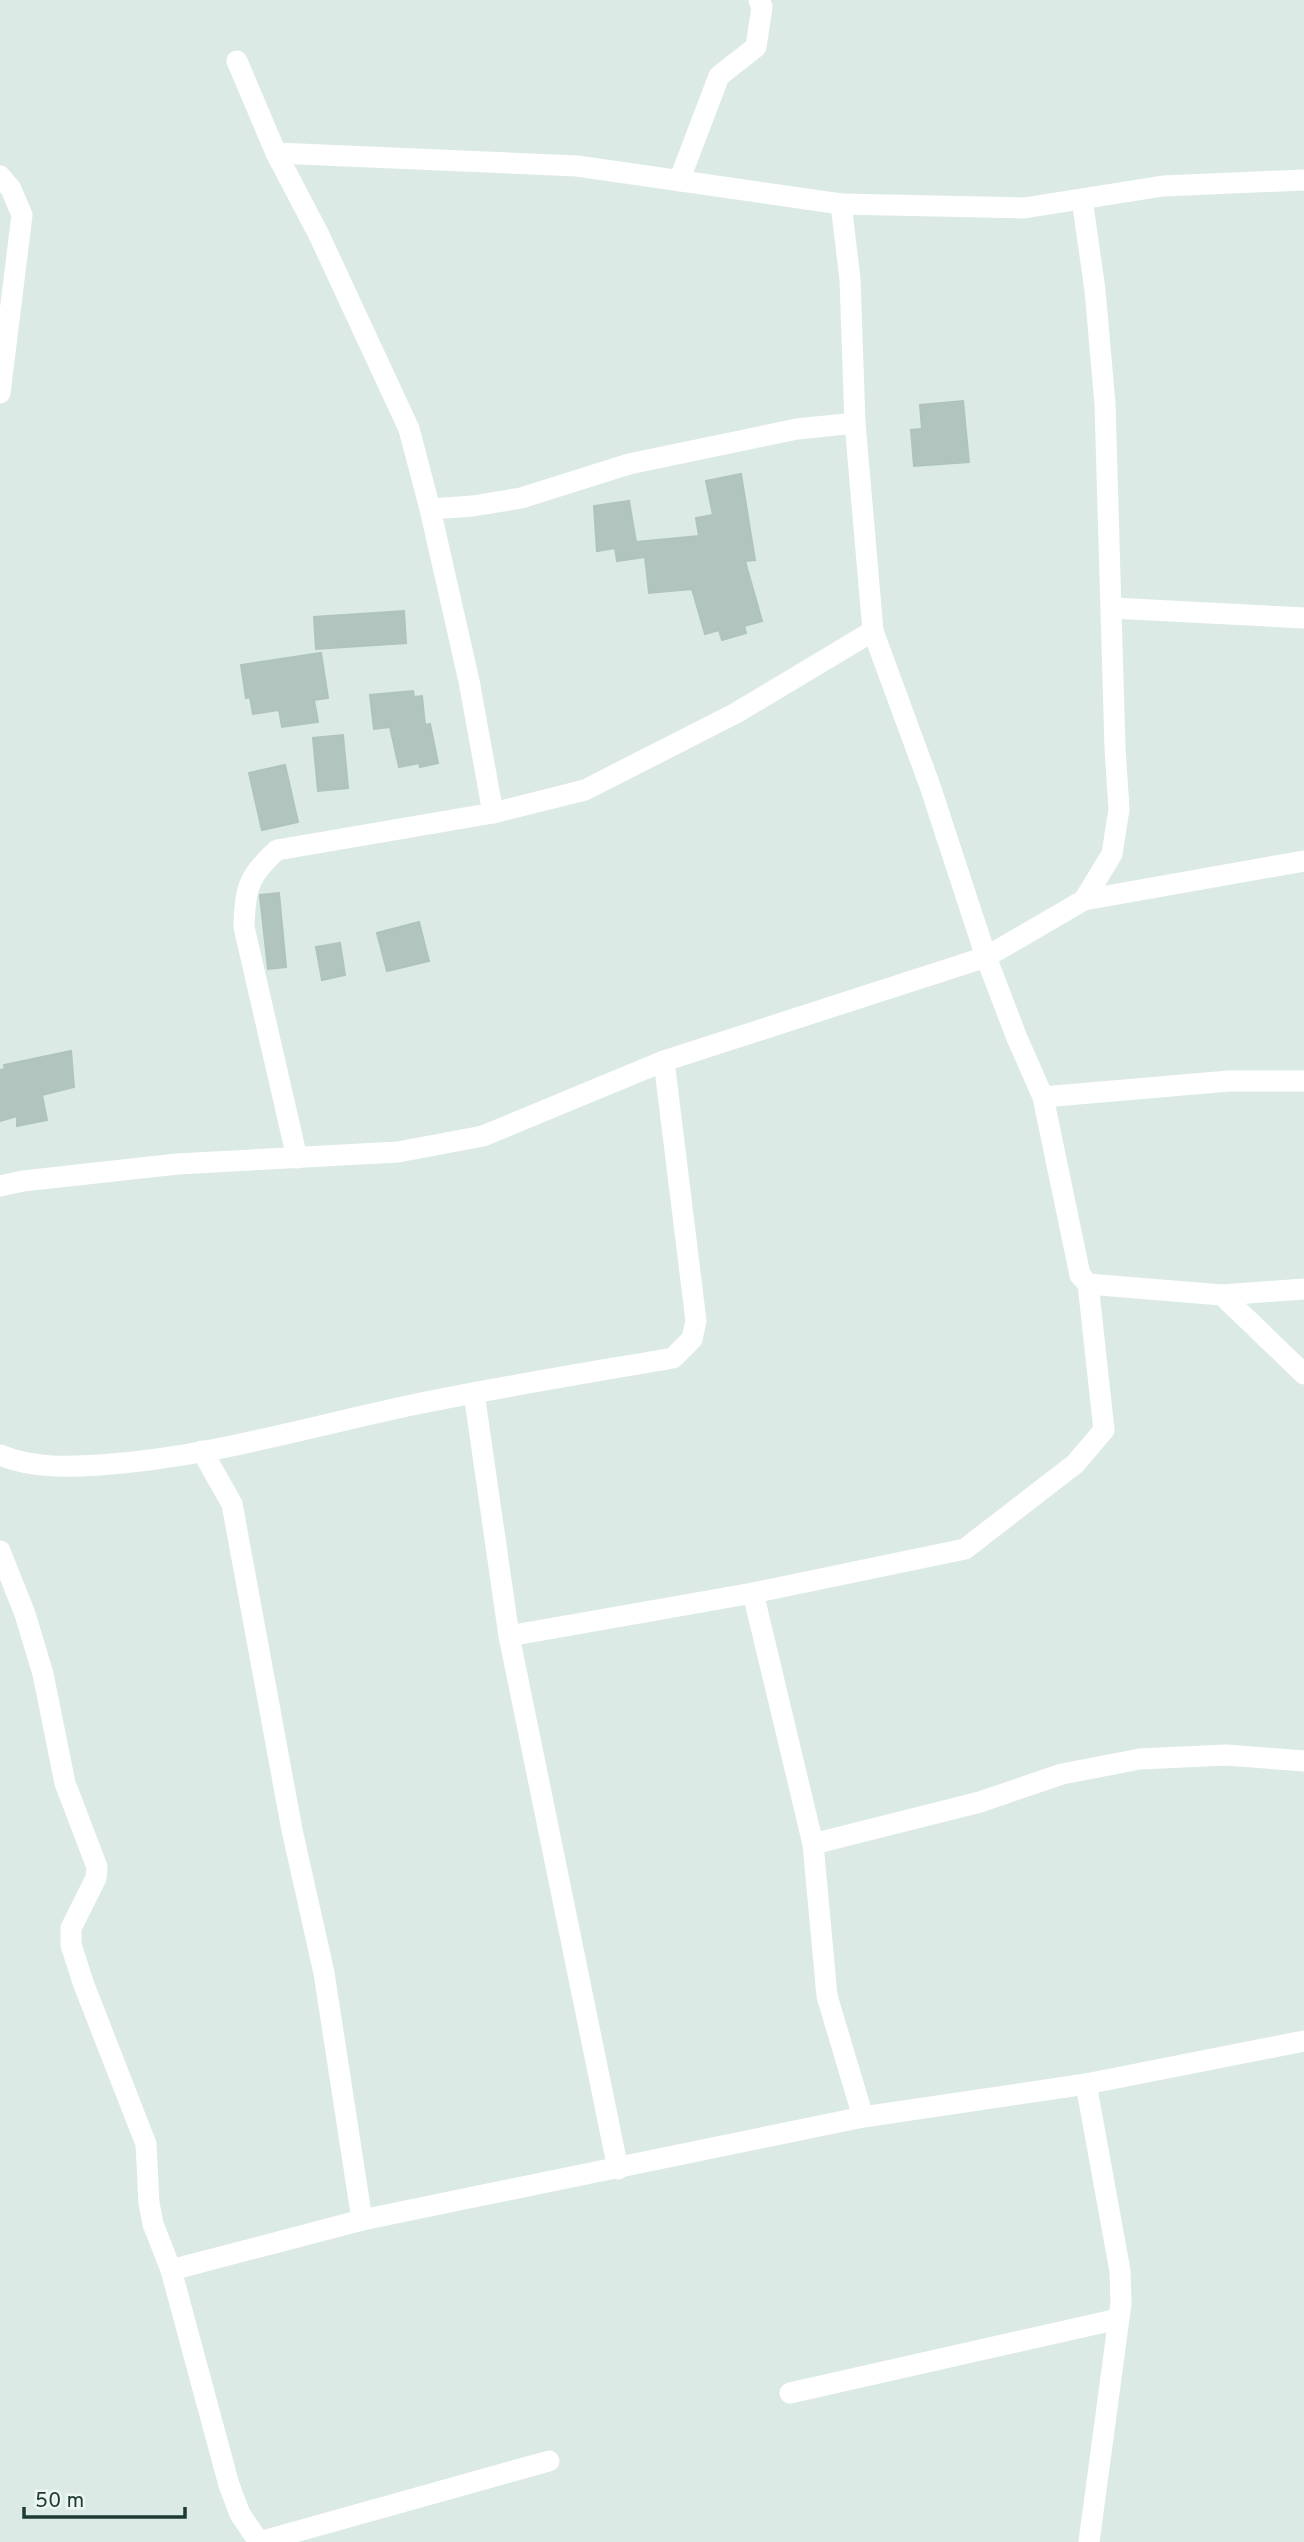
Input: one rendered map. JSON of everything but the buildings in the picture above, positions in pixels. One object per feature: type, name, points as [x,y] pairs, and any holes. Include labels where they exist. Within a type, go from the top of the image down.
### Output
[{"type":"street","points":[[679,181],[719,76],[756,47],[762,7],[759,0]]},
{"type":"street","points":[[237,61],[276,152],[319,235],[409,429],[469,681],[493,813]]},
{"type":"street","points":[[276,152],[577,166],[841,204],[1024,208],[1163,186],[1304,180]]},
{"type":"street","points":[[0,176],[11,189],[22,215],[0,393]]},
{"type":"street","points":[[1082,199],[1095,290],[1105,404],[1119,809],[1112,854],[1084,900]]},
{"type":"street","points":[[509,1636],[753,1593],[965,1549],[1075,1464],[1104,1430],[1088,1284],[1080,1275],[1043,1097],[986,957],[930,786],[873,631],[856,423],[850,279],[841,204]]},
{"type":"street","points":[[430,509],[473,506],[521,498],[629,464],[797,429],[856,423]]},
{"type":"street","points":[[1112,608],[1304,618]]},
{"type":"street","points":[[297,1158],[244,927],[245,894],[259,867],[277,850],[493,813],[585,790],[736,713],[873,631]]},
{"type":"street","points":[[0,1186],[23,1181],[177,1164],[398,1152],[484,1136],[664,1061],[986,957],[1084,900],[1304,861]]},
{"type":"street","points":[[0,1455],[14,1461],[67,1467],[136,1463],[261,1441],[411,1405],[673,1358],[692,1339],[696,1321],[664,1061]]},
{"type":"street","points":[[1043,1097],[1228,1081],[1304,1081]]},
{"type":"street","points":[[1088,1284],[1222,1295],[1304,1289]]},
{"type":"street","points":[[1222,1295],[1304,1374]]},
{"type":"street","points":[[474,1393],[509,1636],[618,2169]]},
{"type":"street","points":[[202,1451],[232,1504],[292,1830],[324,1973],[362,2220]]},
{"type":"street","points":[[0,1551],[25,1614],[43,1674],[65,1783],[97,1867],[96,1878],[71,1927],[71,1945],[146,2144],[149,2161],[149,2203],[153,2224],[171,2270],[229,2485],[240,2514],[259,2542],[549,2460]]},
{"type":"street","points":[[753,1593],[813,1844],[827,1996],[863,2117]]},
{"type":"street","points":[[813,1844],[980,1802],[1062,1774],[1140,1759],[1226,1755],[1304,1761]]},
{"type":"street","points":[[171,2270],[362,2220],[863,2117],[1086,2084],[1304,2041]]},
{"type":"street","points":[[1086,2084],[1120,2271],[1121,2303],[1089,2542]]},
{"type":"street","points":[[790,2393],[1118,2319]]}]
